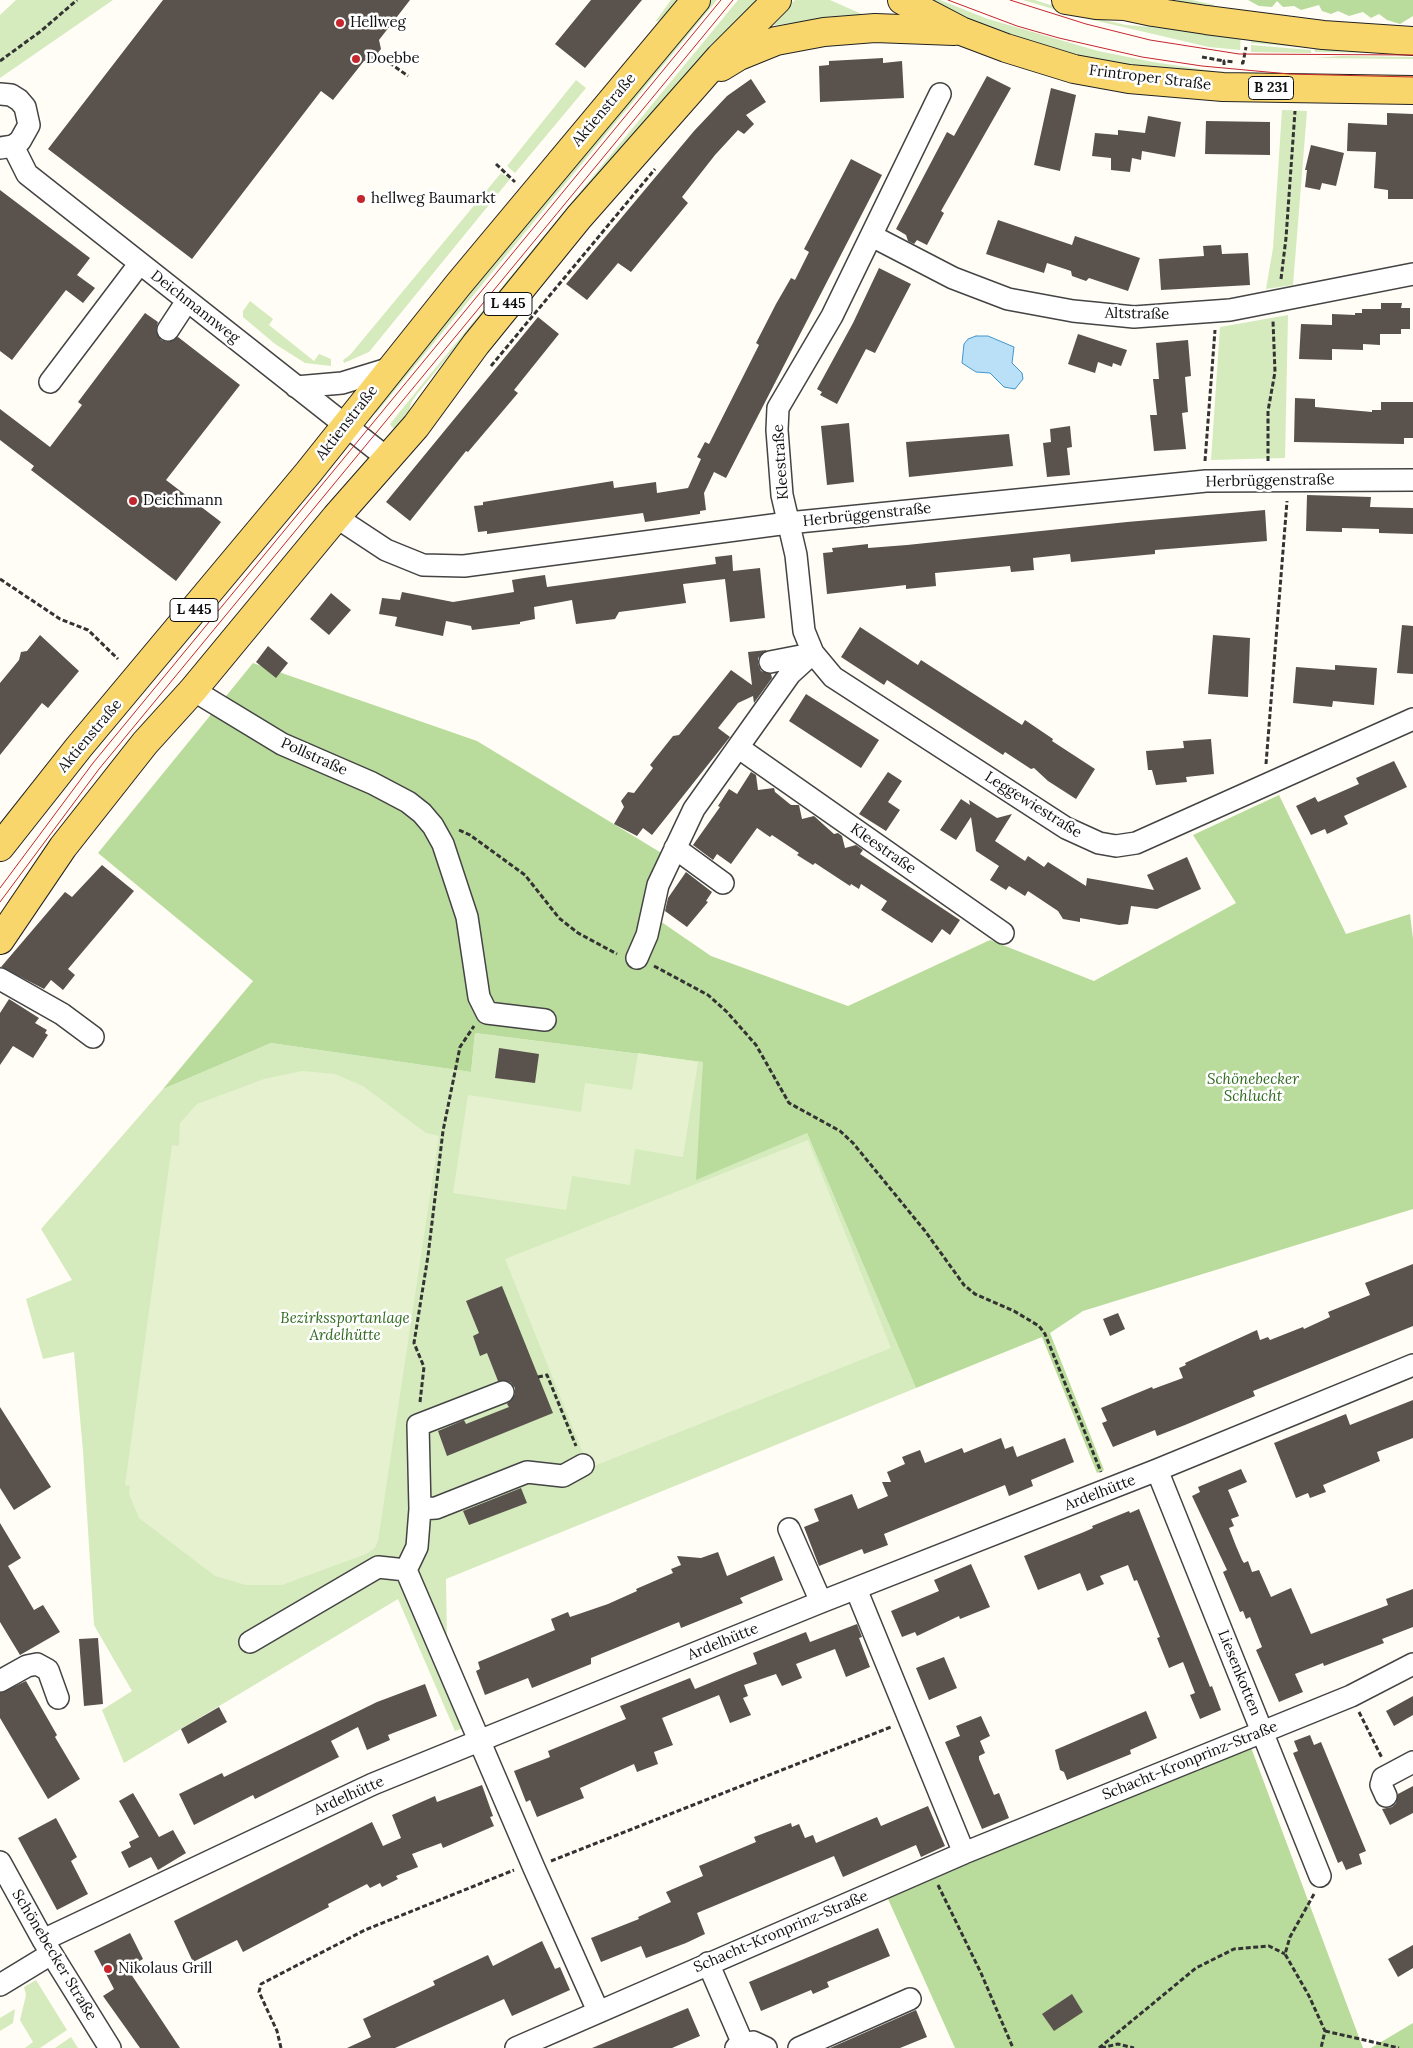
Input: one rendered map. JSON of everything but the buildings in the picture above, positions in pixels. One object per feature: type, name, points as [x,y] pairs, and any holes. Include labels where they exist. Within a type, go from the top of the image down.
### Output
[{"type":"main road","name":"Aktienstraße","points":[[0,846],[79,747],[696,0]]},
{"type":"main road","name":"L 445","points":[[0,940],[63,847],[145,743],[193,690],[336,517],[425,415],[476,344],[579,217],[720,56],[777,0]]},
{"type":"main road","name":"Frintroper Straße","points":[[902,0],[961,32],[1056,64],[1128,79],[1223,87],[1413,90]]},
{"type":"main road","points":[[1066,0],[1096,5],[1118,3],[1198,19],[1281,30],[1413,41]]},
{"type":"main road","name":"B 231","points":[[699,82],[739,56],[776,41],[824,32],[875,28],[961,32]]},
{"type":"street","name":"Deichmannweg","points":[[0,94],[11,95],[19,100],[29,116],[26,134],[6,147],[27,174],[387,458]]},
{"type":"street","name":"Kleestraße","points":[[814,654],[804,631],[796,555],[782,495],[777,430],[778,408],[832,316],[940,94]]},
{"type":"street","name":"Altstraße","points":[[872,236],[953,278],[1008,299],[1073,311],[1134,316],[1214,313],[1275,303],[1413,274]]},
{"type":"street","points":[[50,382],[140,264]]},
{"type":"street","points":[[168,330],[187,301]]},
{"type":"street","points":[[296,387],[342,383],[391,368]]},
{"type":"street","name":"Herbrüggenstraße","points":[[336,517],[386,550],[424,565],[464,566],[788,523],[1206,481],[1413,480]]},
{"type":"street","points":[[770,662],[814,654]]},
{"type":"street","points":[[637,958],[646,935],[658,885],[694,808],[790,674],[814,654]]},
{"type":"street","name":"Leggewiestraße","points":[[814,654],[833,677],[1066,828],[1099,843],[1116,846],[1136,843],[1413,718]]},
{"type":"street","name":"Pollstraße","points":[[193,690],[282,744],[372,783],[408,802],[433,826],[443,844],[467,917],[479,997],[486,1013]]},
{"type":"street","name":"Kleestraße","points":[[738,748],[1003,933]]},
{"type":"street","points":[[675,848],[724,884]]},
{"type":"street","points":[[0,979],[62,1014],[93,1037]]},
{"type":"street","points":[[486,1013],[545,1020]]},
{"type":"street","name":"Ardelhütte","points":[[0,1985],[47,1947],[339,1799],[821,1602],[1157,1470],[1413,1365]]},
{"type":"street","points":[[503,1392],[418,1425],[420,1509],[417,1547],[406,1570],[479,1742],[598,2012]]},
{"type":"street","points":[[420,1509],[436,1508],[527,1472],[563,1476],[583,1465]]},
{"type":"street","name":"Liesenkotten","points":[[1157,1470],[1320,1876]]},
{"type":"street","points":[[789,1529],[821,1602]]},
{"type":"street","points":[[250,1642],[378,1567],[406,1570]]},
{"type":"street","points":[[856,1589],[964,1854]]},
{"type":"street","points":[[0,1681],[36,1664],[48,1670],[58,1698]]},
{"type":"street","name":"Schacht-Kronprinz-Straße","points":[[516,2048],[930,1868],[1351,1696],[1413,1664]]},
{"type":"street","points":[[1386,1796],[1381,1785],[1383,1778],[1413,1762]]},
{"type":"street","name":"Schönebecker Straße","points":[[0,1862],[47,1947],[110,2048]]},
{"type":"street","points":[[708,1963],[739,2046],[753,2042],[766,2048]]},
{"type":"street","points":[[799,2048],[910,1999]]},
{"type":"path","points":[[0,61],[41,32],[77,0]]},
{"type":"path","points":[[377,54],[408,76]]},
{"type":"path","points":[[1202,57],[1224,61]]},
{"type":"path","points":[[1243,63],[1253,64]]},
{"type":"path","points":[[1265,785],[1279,480],[1267,452],[1268,411],[1275,372],[1273,322],[1295,107]]},
{"type":"path","points":[[496,164],[515,182]]},
{"type":"path","points":[[485,373],[659,164]]},
{"type":"path","points":[[1206,481],[1205,455],[1215,325],[1214,313]]},
{"type":"path","points":[[0,578],[60,619],[88,630],[118,659]]},
{"type":"path","points":[[433,826],[456,829],[470,835],[525,875],[559,918],[578,933],[623,956],[637,958],[708,995],[726,1012],[756,1045],[789,1103],[840,1132],[853,1144],[925,1231],[964,1285],[975,1294],[1014,1311],[1039,1326],[1045,1334],[1108,1489]]},
{"type":"path","points":[[418,1425],[424,1367],[414,1343],[428,1256],[443,1131],[460,1047],[467,1034],[486,1013]]},
{"type":"path","points":[[538,1377],[547,1374],[583,1465]]},
{"type":"path","points":[[1351,1696],[1390,1774]]},
{"type":"path","points":[[281,2048],[276,2031],[259,1992],[261,1984],[365,1930],[529,1864],[534,1868],[908,1720]]},
{"type":"path","points":[[930,1868],[981,1973],[1013,2048]]},
{"type":"path","points":[[1285,1954],[1290,1937],[1315,1892],[1320,1876]]},
{"type":"path","points":[[1100,2048],[1196,1968],[1234,1949],[1269,1946],[1285,1954],[1309,1996],[1325,2031],[1321,2048]]},
{"type":"path","points":[[1325,2031],[1399,2048]]},
{"type":"path","points":[[1100,2048],[1118,2044],[1134,2048]]},
{"type":"green space","points":[[16,0],[113,0],[0,78],[0,15]]},
{"type":"green space","points":[[671,0],[678,0],[662,19],[655,22]]},
{"type":"green space","points":[[711,0],[717,0],[376,413],[373,410]]},
{"type":"green space","points":[[738,0],[761,0],[683,79],[615,154],[417,394],[412,401],[407,417],[396,430],[392,427],[390,424],[424,382]]},
{"type":"green space","points":[[795,0],[830,0],[864,15],[767,26]]},
{"type":"green space","points":[[921,0],[940,0],[988,19],[1098,51],[1213,71],[1214,77],[1116,66],[1021,43]]},
{"type":"green space","points":[[1023,0],[1035,0],[1081,15],[1126,25],[1241,34],[1240,50],[1209,47],[1080,17]]},
{"type":"green space","points":[[1177,0],[1192,0],[1215,5],[1202,9],[1182,4]]},
{"type":"green space","points":[[1248,0],[1413,0],[1413,16],[1400,24],[1387,20],[1379,14],[1371,18],[1363,12],[1349,16],[1338,11],[1331,14],[1322,11],[1319,5],[1301,10],[1294,6],[1283,7],[1277,1],[1272,7],[1259,6]]},
{"type":"green space","points":[[1253,35],[1383,53],[1315,52],[1314,48],[1251,43]]},
{"type":"green space","points":[[1251,45],[1311,50],[1311,53],[1251,52]]},
{"type":"green space","points":[[1341,56],[1413,57],[1413,59],[1314,58]]},
{"type":"green space","points":[[576,80],[586,88],[515,173],[507,166]]},
{"type":"green space","points":[[1282,110],[1307,111],[1293,285],[1266,289],[1273,248]]},
{"type":"green space","points":[[501,173],[510,179],[369,352],[344,363],[343,360],[350,355]]},
{"type":"green space","points":[[250,301],[273,319],[269,325],[314,361],[319,354],[331,359],[331,366],[305,363],[275,344],[243,317],[243,311]]},
{"type":"green space","points":[[1288,315],[1285,458],[1211,460],[1220,327]]},
{"type":"green space","name":"Schönebecker Schlucht","points":[[253,663],[477,741],[668,857],[644,910],[711,956],[848,1006],[990,940],[1094,981],[1236,903],[1193,835],[1279,795],[1346,934],[1410,914],[1413,939],[1413,1209],[1083,1311],[1050,1333],[1104,1470],[1097,1473],[1042,1337],[916,1388],[807,1133],[696,1180],[703,1062],[475,1033],[471,1072],[271,1043],[163,1089],[253,981],[98,853]]},
{"type":"green space","name":"Bezirkssportanlage Ardelhütte","points":[[475,1033],[703,1062],[807,1133],[916,1388],[446,1579],[447,1640],[482,1721],[455,1731],[398,1599],[124,1763],[102,1710],[132,1691],[94,1625],[83,1451],[74,1352],[43,1359],[26,1299],[72,1280],[41,1229],[163,1089],[271,1043],[471,1072]]},
{"type":"green space","points":[[638,1053],[698,1062],[683,1157],[635,1149],[630,1185],[572,1176],[566,1210],[453,1193],[468,1095],[581,1112],[585,1083],[632,1090]]},
{"type":"green space","points":[[302,1071],[335,1074],[363,1086],[426,1133],[439,1136],[378,1541],[375,1548],[366,1554],[282,1585],[246,1585],[215,1576],[139,1518],[129,1494],[130,1486],[125,1485],[172,1145],[179,1146],[180,1123],[197,1104],[264,1079]]},
{"type":"green space","points":[[808,1140],[891,1348],[589,1468],[505,1259]]},
{"type":"green space","points":[[1249,1742],[1363,2048],[955,2048],[888,1899]]},
{"type":"green space","points":[[36,1980],[67,2030],[40,2048],[25,2048],[33,2042],[20,2020],[26,1995],[24,1987]]},
{"type":"green space","points":[[15,2009],[13,2023],[0,2031],[0,2018]]},
{"type":"green space","points":[[1413,2023],[1413,2048],[1371,2048]]},
{"type":"green space","points":[[71,2037],[78,2048],[55,2048]]},
{"type":"water","points":[[976,336],[988,336],[1014,347],[1012,363],[1022,373],[1023,379],[1015,389],[1004,387],[990,373],[976,372],[962,363],[964,344],[968,339]]},
{"type":"tram line","points":[[0,888],[93,763],[721,0]]},
{"type":"tram line","points":[[0,902],[99,769],[733,0]]},
{"type":"tram line","points":[[948,0],[1017,26],[1059,38],[1142,57],[1202,66],[1289,74],[1413,77]]},
{"type":"tram line","points":[[1010,0],[1086,24],[1150,40],[1239,54],[1413,55]]},
{"type":"place","name":"Hellweg","points":[[340,23]]},
{"type":"place","name":"Doebbe","points":[[356,59]]},
{"type":"place","name":"hellweg Baumarkt","points":[[361,199]]},
{"type":"place","name":"Deichmann","points":[[133,501]]},
{"type":"place","name":"Nikolaus Grill","points":[[108,1969]]}]
